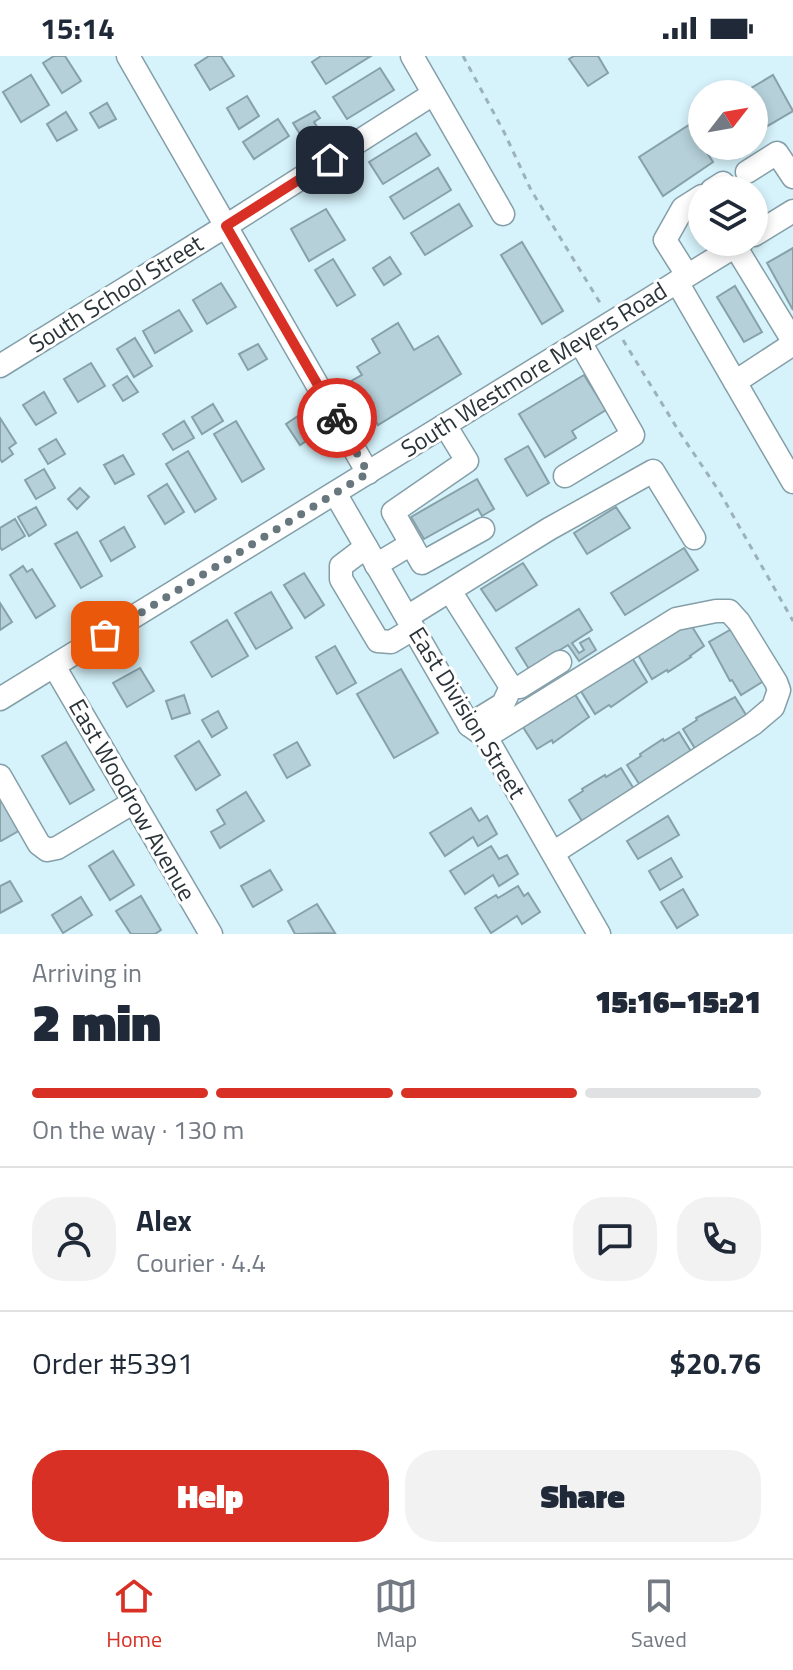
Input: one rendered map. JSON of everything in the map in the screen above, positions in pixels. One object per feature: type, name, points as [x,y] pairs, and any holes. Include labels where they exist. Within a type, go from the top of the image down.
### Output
[{"type":"street","points":[[128,56],[368,473]]},
{"type":"street","points":[[412,56],[503,214]]},
{"type":"street","name":"South School Street","points":[[0,366],[433,94]]},
{"type":"street","points":[[747,172],[785,148],[793,177]]},
{"type":"street","points":[[688,205],[683,208],[665,240],[735,382],[793,482]]},
{"type":"street","name":"South Westmore Meyers Road","points":[[768,225],[793,211]]},
{"type":"street","name":"South Westmore Meyers Road","points":[[0,699],[718,256]]},
{"type":"street","points":[[735,382],[793,342],[756,256]]},
{"type":"street","points":[[565,476],[633,435],[580,342]]},
{"type":"street","points":[[445,425],[467,461],[393,512],[422,563],[483,529]]},
{"type":"street","points":[[411,544],[341,566],[341,579],[378,641],[391,642],[450,591],[549,529],[653,471],[694,538]]},
{"type":"street","name":"East Division Street","points":[[335,493],[410,623],[553,853],[599,934]]},
{"type":"street","points":[[450,591],[511,687]]},
{"type":"street","points":[[478,731],[676,619],[708,613],[729,611],[776,682],[779,690],[773,707],[753,724],[553,853]]},
{"type":"street","points":[[511,687],[520,687],[560,662]]},
{"type":"street","name":"East Woodrow Avenue","points":[[54,666],[211,934]]},
{"type":"street","points":[[478,731],[503,704],[511,687]]},
{"type":"street","points":[[0,776],[39,844],[47,850],[57,848],[134,802]]},
{"type":"path","points":[[463,56],[531,190],[601,304]]},
{"type":"path","points":[[623,340],[719,491],[793,621]]},
{"type":"building","points":[[54,56],[65,56],[81,81],[62,93],[43,63]]},
{"type":"building","points":[[209,56],[221,56],[234,76],[210,90],[195,65]]},
{"type":"building","points":[[321,56],[371,56],[326,84],[312,62]]},
{"type":"building","points":[[574,56],[598,56],[608,73],[588,86],[569,59]]},
{"type":"building","points":[[380,68],[394,90],[347,119],[333,97]]},
{"type":"building","points":[[31,75],[49,105],[21,122],[3,92]]},
{"type":"building","points":[[773,75],[793,111],[768,126],[768,80],[765,80]]},
{"type":"building","points":[[247,96],[259,116],[239,129],[227,108]]},
{"type":"building","points":[[107,103],[116,119],[99,128],[90,113]]},
{"type":"building","points":[[315,111],[320,118],[314,122],[319,130],[303,139],[293,123]]},
{"type":"building","points":[[66,112],[77,130],[57,141],[47,124]]},
{"type":"building","points":[[278,119],[289,136],[254,159],[243,142]]},
{"type":"building","points":[[688,126],[688,160],[713,162],[688,176],[663,196],[639,157]]},
{"type":"building","points":[[416,133],[430,155],[383,184],[369,162]]},
{"type":"building","points":[[438,168],[451,190],[404,219],[390,197]]},
{"type":"building","points":[[459,204],[472,226],[425,255],[411,233]]},
{"type":"building","points":[[326,209],[345,240],[309,261],[291,229]]},
{"type":"building","points":[[522,242],[563,311],[542,324],[501,255]]},
{"type":"building","points":[[793,248],[793,310],[767,263]]},
{"type":"building","points":[[390,257],[401,274],[384,285],[373,268]]},
{"type":"building","points":[[333,259],[355,295],[337,306],[315,270]]},
{"type":"building","points":[[221,283],[236,307],[207,324],[193,300]]},
{"type":"building","points":[[735,286],[762,332],[744,342],[717,297]]},
{"type":"building","points":[[179,310],[192,331],[155,353],[143,331]]},
{"type":"building","points":[[398,323],[414,350],[438,336],[461,374],[378,425],[351,381],[362,375],[357,367],[380,353],[372,339]]},
{"type":"building","points":[[135,338],[152,366],[134,377],[117,349]]},
{"type":"building","points":[[258,344],[267,359],[248,370],[239,354]]},
{"type":"building","points":[[91,363],[105,386],[78,402],[64,379]]},
{"type":"building","points":[[584,375],[606,410],[572,431],[576,438],[545,457],[519,414]]},
{"type":"building","points":[[127,376],[138,392],[123,401],[113,385]]},
{"type":"building","points":[[44,392],[56,413],[36,425],[23,405]]},
{"type":"building","points":[[213,404],[223,421],[202,434],[192,417]]},
{"type":"building","points":[[304,412],[317,434],[300,445],[286,424]]},
{"type":"building","points":[[0,418],[16,443],[9,448],[13,454],[2,462],[0,459]]},
{"type":"building","points":[[184,421],[194,438],[173,450],[163,434]]},
{"type":"building","points":[[236,421],[264,469],[242,482],[214,434]]},
{"type":"building","points":[[56,439],[65,454],[48,464],[39,449]]},
{"type":"building","points":[[528,446],[549,483],[527,496],[505,459]]},
{"type":"building","points":[[188,451],[216,499],[195,512],[166,464]]},
{"type":"building","points":[[123,455],[134,474],[115,484],[104,465]]},
{"type":"building","points":[[44,469],[55,488],[36,499],[25,480]]},
{"type":"building","points":[[477,479],[494,509],[482,516],[478,509],[424,539],[411,517]]},
{"type":"building","points":[[167,484],[184,512],[165,524],[148,496]]},
{"type":"building","points":[[80,488],[89,497],[77,509],[68,499]]},
{"type":"building","points":[[36,507],[46,525],[29,536],[18,517]]},
{"type":"building","points":[[616,507],[630,528],[587,554],[574,533]]},
{"type":"building","points":[[15,519],[25,536],[2,550],[0,528]]},
{"type":"building","points":[[124,527],[135,547],[111,561],[100,541]]},
{"type":"building","points":[[77,532],[102,576],[81,588],[55,544]]},
{"type":"building","points":[[684,548],[698,570],[625,615],[611,593]]},
{"type":"building","points":[[523,563],[537,585],[496,611],[481,589]]},
{"type":"building","points":[[23,566],[27,572],[32,569],[55,606],[36,618],[10,575]]},
{"type":"building","points":[[304,573],[324,605],[305,618],[284,585]]},
{"type":"building","points":[[271,592],[292,628],[256,649],[235,613]]},
{"type":"building","points":[[0,603],[12,622],[0,630]]},
{"type":"building","points":[[579,609],[592,630],[572,643],[579,653],[584,650],[580,643],[589,638],[596,650],[579,661],[568,645],[529,669],[516,648]]},
{"type":"building","points":[[227,620],[248,656],[212,677],[191,642]]},
{"type":"building","points":[[688,620],[704,646],[668,672],[652,679],[637,653]]},
{"type":"building","points":[[735,627],[767,679],[741,695],[709,642]]},
{"type":"building","points":[[335,646],[356,683],[337,694],[316,657]]},
{"type":"building","points":[[631,656],[647,682],[611,707],[609,705],[595,714],[579,688]]},
{"type":"building","points":[[140,668],[154,691],[127,707],[113,683]]},
{"type":"building","points":[[401,669],[438,733],[394,758],[357,694]]},
{"type":"building","points":[[573,691],[589,717],[553,743],[552,740],[537,749],[521,724]]},
{"type":"building","points":[[184,695],[190,713],[172,719],[166,701]]},
{"type":"building","points":[[735,697],[751,723],[699,755],[683,729],[696,718]]},
{"type":"building","points":[[218,711],[227,728],[212,737],[202,720]]},
{"type":"building","points":[[679,732],[695,758],[643,790],[627,765],[663,739]]},
{"type":"building","points":[[199,741],[220,775],[196,790],[175,756]]},
{"type":"building","points":[[66,742],[94,790],[70,804],[42,756]]},
{"type":"building","points":[[297,742],[310,765],[287,778],[274,755]]},
{"type":"building","points":[[621,768],[637,794],[585,826],[569,800],[582,789]]},
{"type":"building","points":[[0,791],[22,829],[1,841],[0,840]]},
{"type":"building","points":[[246,792],[264,821],[220,848],[211,832],[225,824],[217,810]]},
{"type":"building","points":[[471,808],[479,821],[487,816],[497,834],[478,846],[473,837],[445,856],[430,833]]},
{"type":"building","points":[[668,816],[679,835],[638,859],[627,841]]},
{"type":"building","points":[[491,846],[499,859],[507,855],[518,874],[499,886],[493,875],[465,894],[450,871]]},
{"type":"building","points":[[113,851],[134,885],[110,900],[89,866]]},
{"type":"building","points":[[671,858],[682,877],[660,890],[649,871]]},
{"type":"building","points":[[270,870],[282,890],[253,907],[241,886]]},
{"type":"building","points":[[10,881],[22,901],[0,913],[0,886]]},
{"type":"building","points":[[518,886],[524,896],[528,893],[540,912],[522,924],[517,916],[491,933],[475,908]]},
{"type":"building","points":[[683,889],[698,915],[677,928],[661,902]]},
{"type":"building","points":[[141,896],[161,930],[155,934],[131,934],[116,911]]},
{"type":"building","points":[[81,897],[92,915],[63,933],[52,915]]},
{"type":"building","points":[[317,904],[335,933],[295,934],[288,921]]},
{"type":"way so far","points":[[105,635],[368,473],[337,418]]},
{"type":"route","points":[[330,160],[226,226],[337,418]]}]
